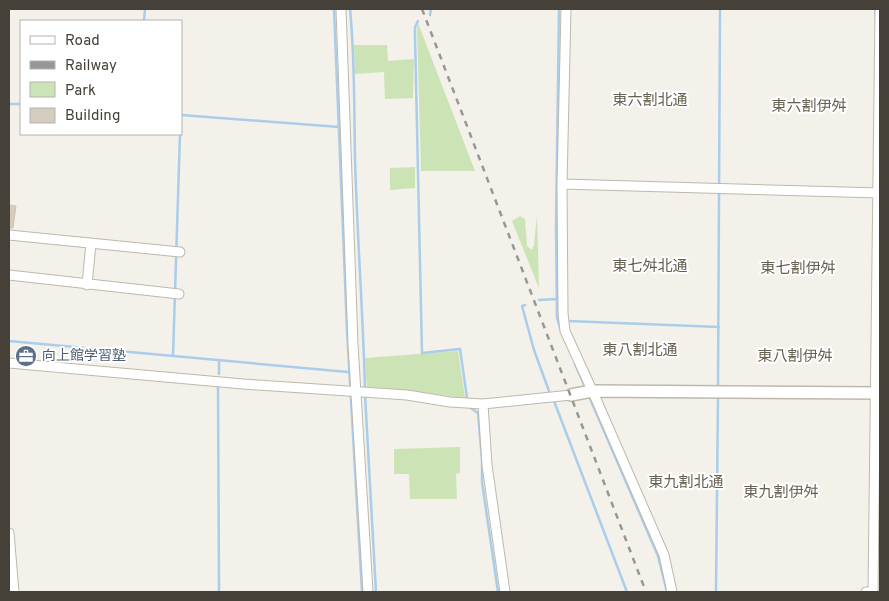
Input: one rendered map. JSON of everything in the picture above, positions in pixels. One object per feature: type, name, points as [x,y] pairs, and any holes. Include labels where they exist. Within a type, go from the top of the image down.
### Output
[{"type":"street","points":[[341,9],[357,392],[368,592]]},
{"type":"street","points":[[566,9],[562,184],[563,313],[565,331],[589,392],[664,555],[672,592]]},
{"type":"street","points":[[866,592],[873,592],[880,9]]},
{"type":"street","points":[[562,184],[877,193]]},
{"type":"street","points":[[9,235],[178,252]]},
{"type":"street","points":[[87,285],[91,243]]},
{"type":"street","points":[[9,275],[176,294]]},
{"type":"street","points":[[9,363],[483,404],[568,396],[589,392],[875,393]]},
{"type":"street","points":[[483,404],[487,465],[505,592]]},
{"type":"street","points":[[9,533],[10,573],[14,592]]},
{"type":"green space","points":[[418,23],[475,171],[421,171]]},
{"type":"green space","points":[[354,45],[387,45],[388,61],[414,59],[413,98],[385,99],[384,72],[355,74]]},
{"type":"green space","points":[[415,167],[415,188],[390,190],[390,168]]},
{"type":"green space","points":[[537,215],[539,288],[512,221],[520,216],[525,219],[527,246],[532,250]]},
{"type":"green space","points":[[458,351],[465,398],[405,390],[367,389],[365,358]]},
{"type":"green space","points":[[460,447],[460,473],[456,474],[457,499],[410,499],[409,474],[394,474],[394,449]]},
{"type":"building","points":[[9,205],[16,206],[13,228],[9,228]]},
{"type":"waterway","points":[[144,20],[145,9]]},
{"type":"waterway","points":[[334,9],[347,330],[362,592]]},
{"type":"waterway","points":[[350,9],[354,64],[356,186],[365,389]]},
{"type":"waterway","points":[[430,15],[431,9]]},
{"type":"waterway","points":[[559,9],[556,227],[557,318],[561,331]]},
{"type":"waterway","points":[[718,387],[720,9]]},
{"type":"waterway","points":[[875,9],[876,20]]},
{"type":"waterway","points":[[418,21],[415,27],[415,36],[422,353],[460,349],[467,398]]},
{"type":"waterway","points":[[9,104],[20,104]]},
{"type":"waterway","points":[[182,115],[339,127]]},
{"type":"waterway","points":[[173,356],[180,135]]},
{"type":"waterway","points":[[539,300],[557,299]]},
{"type":"waterway","points":[[525,305],[522,306],[534,350],[549,391]]},
{"type":"waterway","points":[[568,321],[719,327]]},
{"type":"waterway","points":[[9,341],[348,372]]},
{"type":"waterway","points":[[219,360],[219,374]]},
{"type":"waterway","points":[[575,364],[586,389]]},
{"type":"waterway","points":[[218,387],[219,592]]},
{"type":"waterway","points":[[588,394],[658,556],[667,592]]},
{"type":"waterway","points":[[365,395],[376,592]]},
{"type":"waterway","points":[[716,592],[718,397]]},
{"type":"waterway","points":[[554,401],[627,592]]},
{"type":"waterway","points":[[469,407],[478,413],[482,482],[498,592]]},
{"type":"railway","points":[[422,9],[646,592]]},
{"type":"place","name":"向上館学習塾","points":[[26,356]]},
{"type":"district","name":"東六割北通","points":[[650,101]]},
{"type":"district","name":"東六割伊舛","points":[[809,107]]},
{"type":"district","name":"東七舛北通","points":[[650,267]]},
{"type":"district","name":"東七割伊舛","points":[[798,269]]},
{"type":"district","name":"東八割北通","points":[[640,351]]},
{"type":"district","name":"東八割伊舛","points":[[795,357]]},
{"type":"district","name":"東九割北通","points":[[686,483]]},
{"type":"district","name":"東九割伊舛","points":[[781,493]]}]
